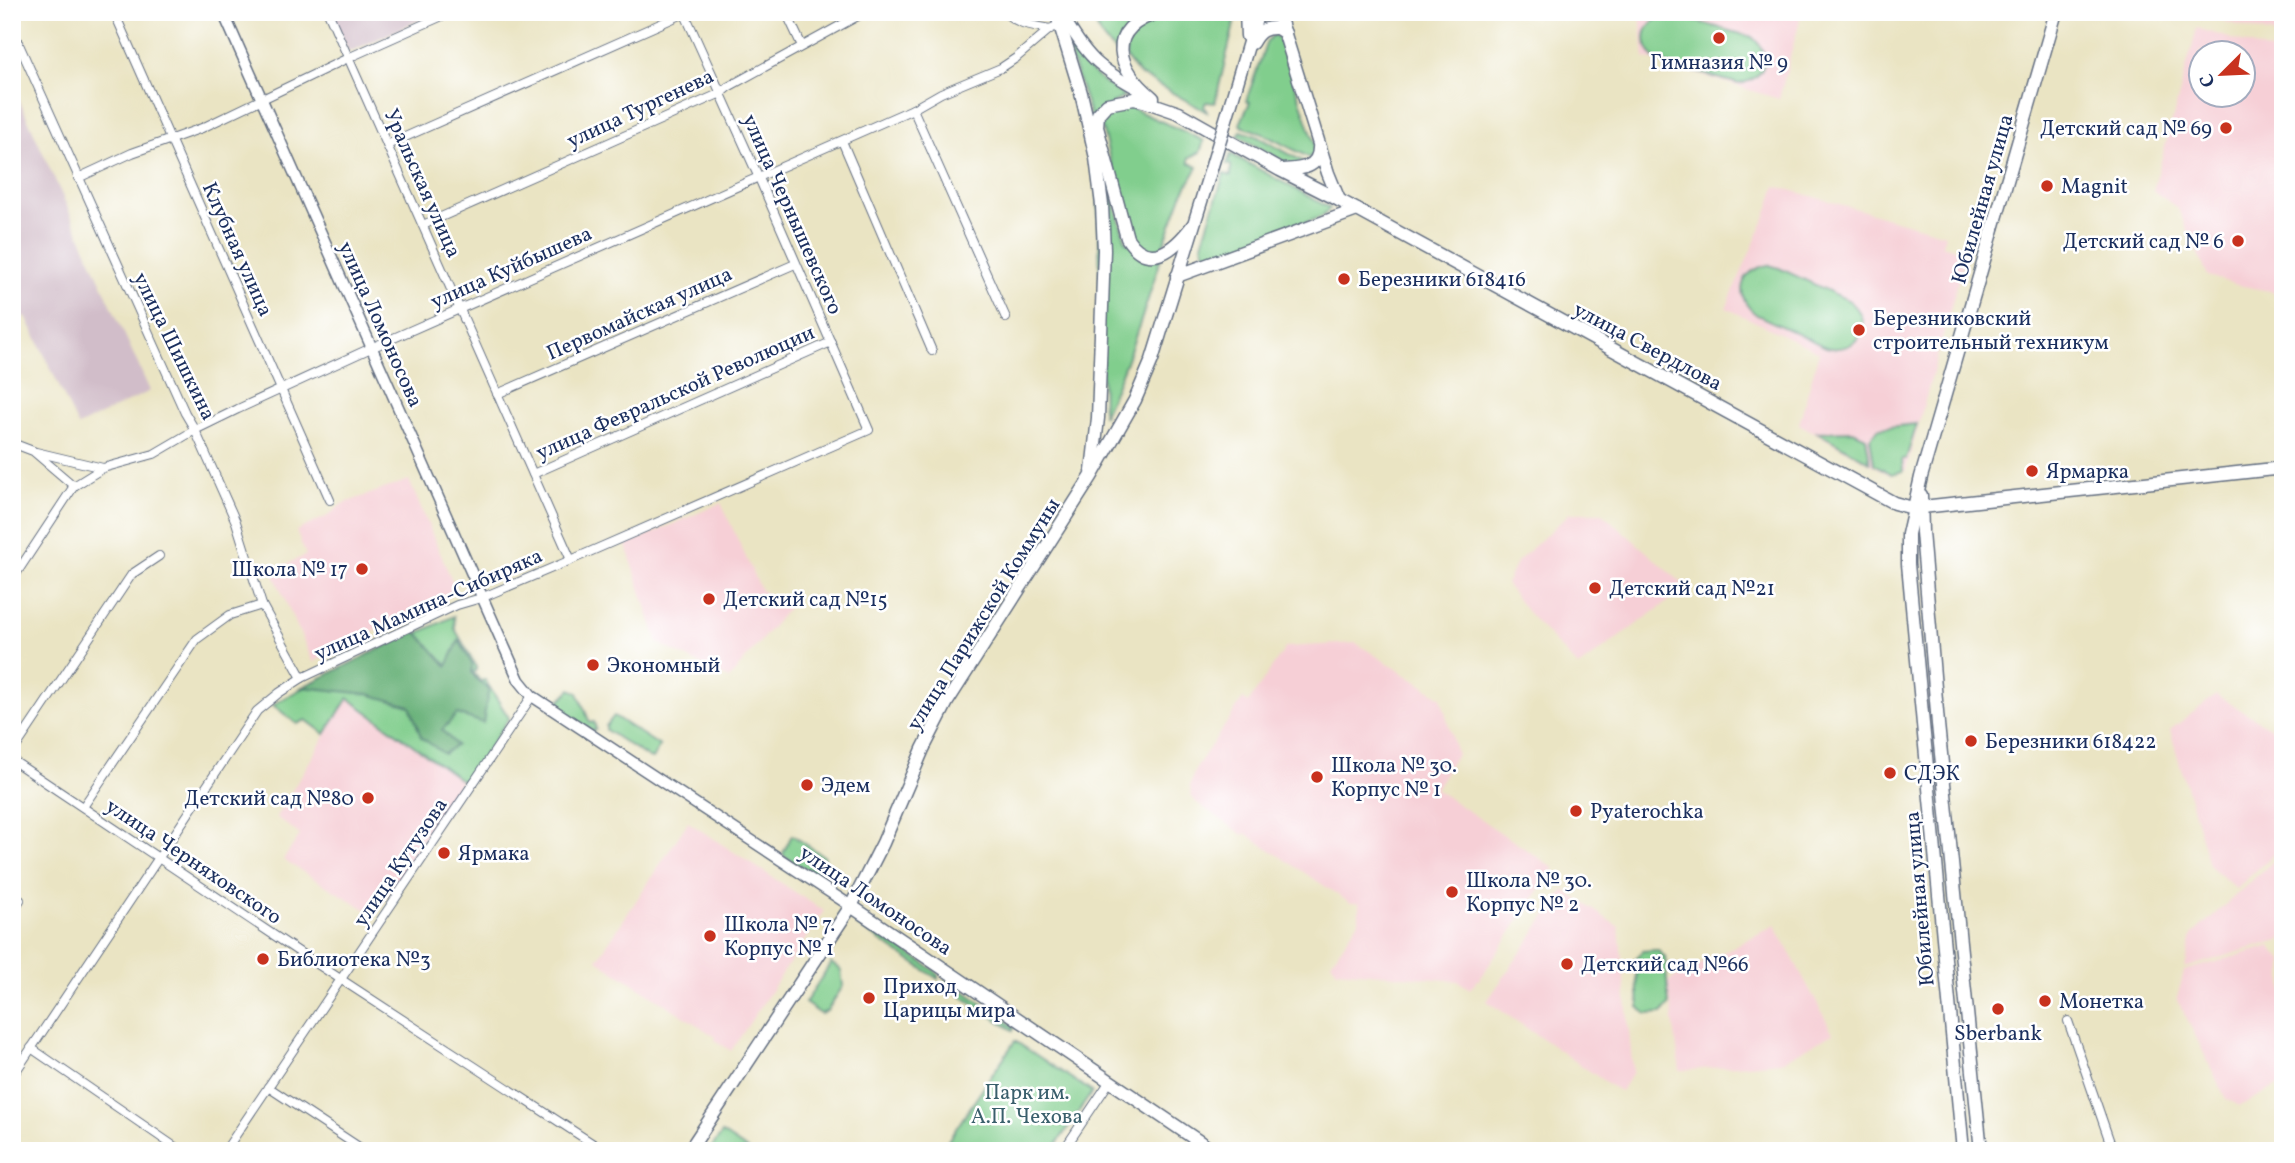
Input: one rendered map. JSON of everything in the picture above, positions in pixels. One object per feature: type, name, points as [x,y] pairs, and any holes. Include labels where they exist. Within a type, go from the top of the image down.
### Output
[{"type":"main road","points":[[1079,12],[1104,15],[1114,12]]},
{"type":"main road","points":[[1153,98],[1132,79],[1122,54],[1123,44],[1131,27],[1137,21],[1159,12]]},
{"type":"main road","points":[[1245,57],[1246,12]]},
{"type":"main road","points":[[1245,57],[1258,12]]},
{"type":"main road","points":[[1278,12],[1328,173],[1339,200]]},
{"type":"main road","name":"Юбилейная улица","points":[[1963,1151],[1908,564],[1908,534],[1917,508],[1921,477],[2056,12]]},
{"type":"main road","points":[[1056,20],[1081,93],[1096,158],[1102,205],[1104,250],[1098,405],[1091,477]]},
{"type":"main road","points":[[1245,57],[1256,35],[1263,29],[1277,28],[1284,33]]},
{"type":"main road","name":"улица Парижской Коммуны","points":[[689,1151],[851,906],[883,843],[923,749],[947,702],[1091,477],[1139,390],[1152,360],[1245,57]]},
{"type":"main road","points":[[1179,113],[1134,99],[1107,104],[1096,120],[1127,238],[1133,247],[1144,253],[1164,253],[1180,243],[1193,225]]},
{"type":"main road","name":"улица Свердлова","points":[[1179,113],[1890,501],[1917,508],[2283,468]]},
{"type":"main road","points":[[1280,170],[1299,169],[1313,163],[1320,153],[1319,141]]},
{"type":"main road","points":[[1177,276],[1357,210]]},
{"type":"main road","name":"Юбилейная улица","points":[[1917,508],[1981,1151]]},
{"type":"main road","name":"улица Ломоносова","points":[[851,906],[1213,1151]]},
{"type":"street","name":"Клубная улица","points":[[114,12],[330,500]]},
{"type":"street","name":"улица Ломоносова","points":[[223,12],[519,680],[532,696],[851,906]]},
{"type":"street","name":"Уральская улица","points":[[328,12],[571,560]]},
{"type":"street","points":[[78,178],[132,153],[202,128],[452,12]]},
{"type":"street","points":[[786,12],[802,46]]},
{"type":"street","name":"улица Тургенева","points":[[423,225],[721,93],[866,12]]},
{"type":"street","points":[[1004,12],[1014,21],[1027,26],[1056,20]]},
{"type":"street","points":[[387,145],[684,13]]},
{"type":"street","name":"улица Чернышевского","points":[[684,13],[869,430]]},
{"type":"street","name":"улица Свердлова","points":[[1056,20],[1095,63],[1109,74],[1179,113]]},
{"type":"street","name":"улица Куйбышева","points":[[12,580],[74,486],[103,468],[154,454],[195,430],[371,348],[759,178],[1001,68],[1016,58],[1056,20]]},
{"type":"street","name":"улица Шишкина","points":[[12,29],[236,522],[262,605],[302,678]]},
{"type":"street","points":[[913,109],[1006,318]]},
{"type":"street","points":[[842,141],[932,351]]},
{"type":"street","name":"Первомайская улица","points":[[497,394],[796,264]]},
{"type":"street","name":"улица Февральской Революции","points":[[533,474],[831,342]]},
{"type":"street","name":"улица Мамина-Сибиряка","points":[[12,1077],[257,711],[279,693],[302,678],[457,605],[481,598],[571,560],[869,430]]},
{"type":"street","points":[[12,443],[33,451],[103,468]]},
{"type":"street","points":[[33,451],[74,486]]},
{"type":"street","points":[[12,753],[132,574],[159,556]]},
{"type":"street","points":[[83,807],[197,639],[230,615],[262,605]]},
{"type":"street","name":"улица Кутузова","points":[[225,1151],[532,696]]},
{"type":"street","name":"улица Черняховского","points":[[12,760],[604,1151]]},
{"type":"street","points":[[12,912],[20,900]]},
{"type":"street","points":[[2068,1021],[2113,1151]]},
{"type":"street","points":[[31,1048],[181,1151]]},
{"type":"street","points":[[1063,1151],[1110,1081]]},
{"type":"street","points":[[268,1087],[365,1151]]},
{"type":"shaded area","points":[[331,12],[437,12],[349,52]]},
{"type":"shaded area","name":"Гимназия № 9","points":[[1640,12],[1802,12],[1779,99],[1644,58]]},
{"type":"shaded area","points":[[2283,12],[2283,37],[2197,14]]},
{"type":"shaded area","points":[[2197,28],[2229,38],[2194,38]]},
{"type":"shaded area","points":[[2256,47],[2283,55],[2281,293],[2237,285],[2208,276],[2177,207],[2153,191],[2186,69],[2186,108],[2256,108]]},
{"type":"shaded area","points":[[12,84],[150,391],[78,426],[26,316],[12,322]]},
{"type":"shaded area","name":"Березниковский строительный техникум","points":[[1776,186],[1945,234],[1942,245],[1966,252],[1906,470],[1890,475],[1799,424],[1819,352],[1726,308]]},
{"type":"shaded area","name":"Школа № 17","points":[[409,480],[456,590],[313,662],[272,571],[306,555],[296,531],[328,516],[342,504]]},
{"type":"shaded area","name":"Детский сад №15","points":[[721,503],[761,590],[788,608],[729,679],[658,643],[626,545]]},
{"type":"shaded area","name":"Детский сад №21","points":[[1570,513],[1602,513],[1682,583],[1680,593],[1578,667],[1527,612],[1506,584],[1516,563]]},
{"type":"shaded area","name":"Школа № 30. Корпус № 1","points":[[1356,643],[1441,697],[1457,754],[1435,789],[1554,868],[1479,980],[1470,989],[1458,981],[1337,970],[1331,962],[1359,921],[1359,903],[1350,903],[1245,833],[1243,835],[1191,796],[1190,786],[1195,769],[1243,699],[1248,703],[1286,647]]},
{"type":"shaded area","points":[[2216,695],[2283,735],[2283,846],[2236,889],[2209,865],[2170,730]]},
{"type":"shaded area","name":"Детский сад №80","points":[[348,698],[461,780],[375,915],[283,860],[300,835],[276,817]]},
{"type":"shaded area","name":"Школа № 7. Корпус № 1","points":[[688,822],[824,911],[731,1051],[715,1040],[716,1037],[597,960]]},
{"type":"shaded area","points":[[2283,852],[2283,939],[2185,968],[2192,935]]},
{"type":"shaded area","name":"Детский сад №66","points":[[1564,890],[1619,927],[1633,1072],[1620,1092],[1487,1001]]},
{"type":"shaded area","name":"Детский сад №66","points":[[1775,925],[1833,1033],[1780,1062],[1680,1071],[1668,984],[1670,980]]},
{"type":"shaded area","points":[[2271,946],[2283,961],[2283,1083],[2240,1106],[2226,1099],[2177,998],[2184,971]]},
{"type":"green space","points":[[1125,12],[1146,12],[1119,55],[1101,36],[1095,21]]},
{"type":"green space","points":[[1173,12],[1237,12],[1215,103],[1206,102],[1204,106],[1207,112],[1139,74],[1126,58],[1127,41],[1134,30],[1146,22]]},
{"type":"green space","points":[[1670,14],[1752,37],[1763,52],[1764,65],[1761,72],[1739,84],[1657,61],[1647,46],[1646,33],[1654,21]]},
{"type":"green space","points":[[1273,35],[1280,41],[1314,141],[1315,151],[1310,158],[1240,124],[1250,102],[1246,101],[1267,41]]},
{"type":"green space","points":[[1067,46],[1093,74],[1124,96],[1091,118]]},
{"type":"green space","points":[[1128,106],[1204,141],[1200,152],[1189,158],[1189,163],[1198,167],[1182,195],[1162,249],[1146,251],[1130,238],[1099,116],[1111,107]]},
{"type":"green space","points":[[1241,131],[1256,136],[1306,163],[1292,166],[1238,136]]},
{"type":"green space","points":[[1097,145],[1126,242],[1161,257],[1135,338],[1103,416]]},
{"type":"green space","points":[[1231,154],[1330,208],[1323,216],[1218,256],[1205,253],[1202,244],[1224,174],[1231,176],[1231,165],[1227,164]]},
{"type":"green space","points":[[1769,265],[1848,300],[1861,317],[1860,334],[1855,341],[1848,346],[1826,347],[1757,315],[1749,308],[1742,293],[1746,278],[1751,272]]},
{"type":"green space","points":[[1917,424],[1906,459],[1902,459],[1903,471],[1892,474],[1874,464],[1870,438],[1879,428]]},
{"type":"green space","points":[[1853,431],[1866,437],[1870,462],[1817,432]]},
{"type":"green space","points":[[454,616],[455,629],[477,668],[474,673],[480,681],[485,680],[509,718],[467,781],[461,780],[348,698],[325,734],[306,720],[297,724],[273,705],[299,690]]},
{"type":"green space","points":[[416,631],[447,666],[459,640],[472,664],[472,673],[489,688],[483,723],[457,714],[442,730],[456,745],[444,754],[421,737],[410,706],[368,694],[302,687]]},
{"type":"green space","points":[[571,689],[578,693],[590,723],[594,722],[596,729],[593,731],[559,709],[558,702]]},
{"type":"green space","points":[[614,716],[660,746],[652,759],[606,730]]},
{"type":"green space","points":[[792,835],[825,857],[816,875],[784,856]]},
{"type":"green space","points":[[860,922],[934,970],[938,979],[858,926]]},
{"type":"green space","points":[[1657,950],[1665,957],[1669,1005],[1662,1013],[1647,1014],[1639,1007],[1636,959],[1642,951]]},
{"type":"green space","points":[[831,963],[841,970],[843,986],[827,1011],[821,1014],[805,1003]]},
{"type":"green space","points":[[950,981],[1015,1027],[1013,1030],[942,983]]},
{"type":"green space","name":"Парк им. А.П. Чехова","points":[[1015,1041],[1092,1092],[1052,1151],[941,1151]]},
{"type":"green space","points":[[722,1133],[749,1151],[709,1151]]},
{"type":"place","name":"Гимназия № 9","points":[[1719,38]]},
{"type":"place","name":"Детский сад № 69","points":[[2226,128]]},
{"type":"place","name":"Magnit","points":[[2047,186]]},
{"type":"place","name":"Детский сад № 6","points":[[2238,241]]},
{"type":"place","name":"Березники 618416","points":[[1344,279]]},
{"type":"place","name":"Березниковский строительный техникум","points":[[1859,330]]},
{"type":"place","name":"Ярмарка","points":[[2032,471]]},
{"type":"place","name":"Школа № 17","points":[[362,569]]},
{"type":"place","name":"Детский сад №21","points":[[1595,588]]},
{"type":"place","name":"Детский сад №15","points":[[709,599]]},
{"type":"place","name":"Экономный","points":[[593,665]]},
{"type":"place","name":"Березники 618422","points":[[1971,741]]},
{"type":"place","name":"СДЭК","points":[[1890,773]]},
{"type":"place","name":"Школа № 30. Корпус № 1","points":[[1317,777]]},
{"type":"place","name":"Эдем","points":[[807,785]]},
{"type":"place","name":"Детский сад №80","points":[[368,798]]},
{"type":"place","name":"Pyaterochka","points":[[1576,811]]},
{"type":"place","name":"Ярмака","points":[[444,853]]},
{"type":"place","name":"Школа № 30. Корпус № 2","points":[[1452,892]]},
{"type":"place","name":"Школа № 7. Корпус № 1","points":[[710,936]]},
{"type":"place","name":"Библиотека №3","points":[[263,959]]},
{"type":"place","name":"Детский сад №66","points":[[1567,964]]},
{"type":"place","name":"Приход Царицы мира","points":[[869,998]]},
{"type":"place","name":"Монетка","points":[[2045,1001]]},
{"type":"place","name":"Sberbank","points":[[1998,1009]]}]
